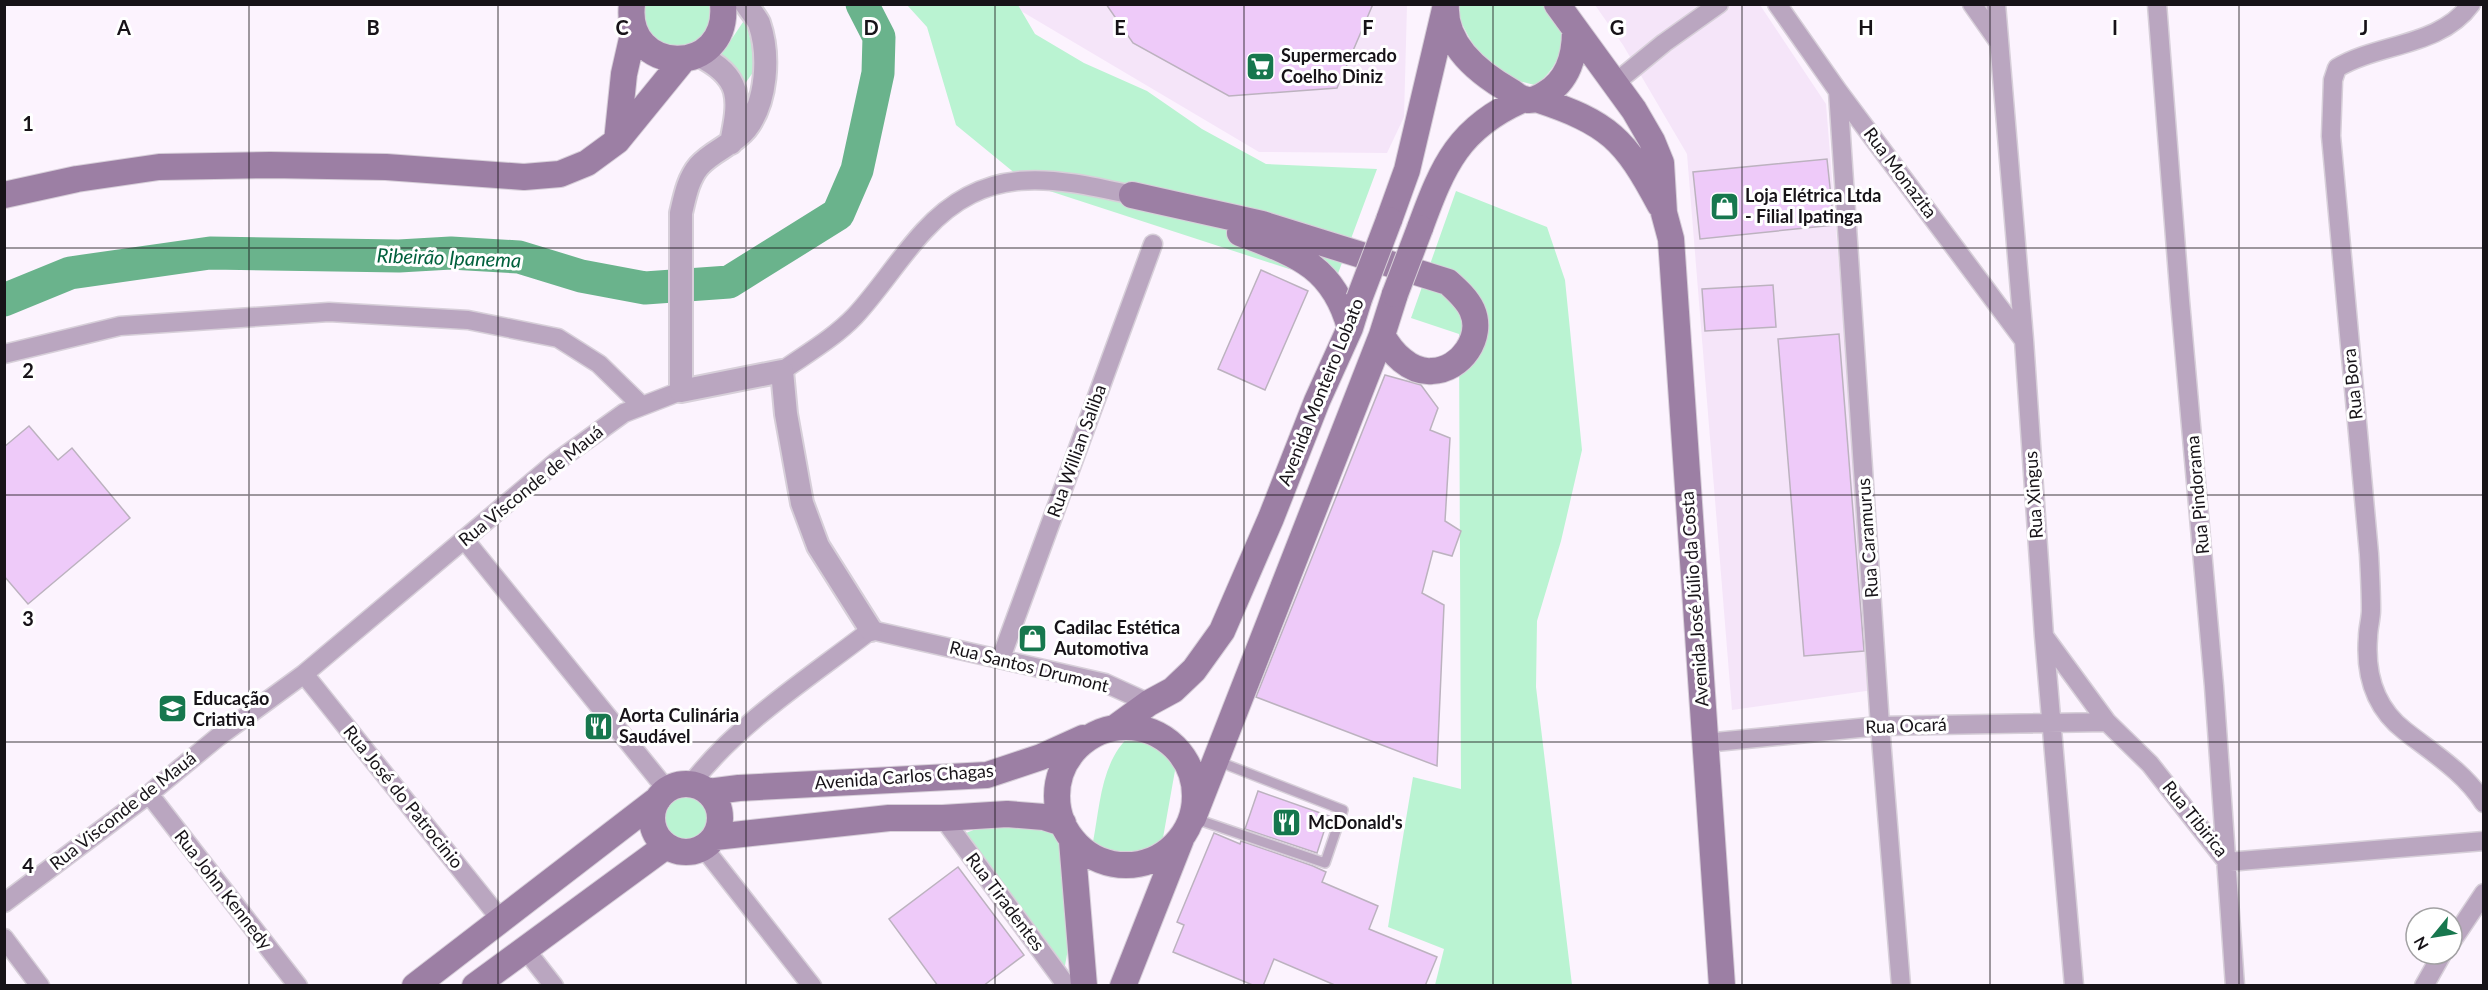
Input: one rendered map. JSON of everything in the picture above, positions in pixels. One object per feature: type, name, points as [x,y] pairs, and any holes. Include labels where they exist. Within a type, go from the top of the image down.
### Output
[{"type":"main road","points":[[614,4],[633,20],[642,43],[654,53],[668,59],[691,57]]},
{"type":"main road","points":[[4,195],[77,179],[159,167],[270,165],[386,167],[536,176],[560,174],[587,163],[617,141],[691,57],[710,47],[719,35],[723,21],[723,4]]},
{"type":"main road","name":"Avenida José Júlio da Costa","points":[[1557,4],[1615,83],[1652,141],[1661,163],[1664,213],[1671,238],[1722,986]]},
{"type":"main road","name":"Avenida José Júlio da Costa","points":[[1446,7],[1447,21],[1454,39],[1476,69],[1530,99],[1587,118],[1616,137],[1638,165],[1664,213]]},
{"type":"main road","name":"Avenida Monteiro Lobato","points":[[1105,730],[1173,690],[1194,670],[1222,631],[1271,518],[1317,401],[1350,328],[1407,170],[1446,7]]},
{"type":"main road","points":[[617,141],[633,20]]},
{"type":"main road","name":"Avenida Monteiro Lobato","points":[[1123,986],[1217,761],[1382,335],[1436,184],[1456,147],[1502,109],[1556,88],[1575,51],[1575,31]]},
{"type":"main road","points":[[1132,195],[1272,245],[1307,263],[1322,274],[1338,293],[1344,303],[1350,328]]},
{"type":"main road","points":[[1132,195],[1262,224],[1448,282],[1461,294],[1473,311],[1476,328],[1473,343],[1465,354],[1450,365],[1432,372],[1419,369],[1390,351],[1382,335]]},
{"type":"main road","points":[[1138,727],[1160,735],[1177,749],[1190,768],[1196,801],[1188,826],[1173,848],[1158,859],[1140,865],[1121,866],[1103,862],[1086,853],[1068,832],[1058,813],[1058,782],[1071,753],[1105,730],[1138,727]]},
{"type":"main road","name":"Avenida Carlos Chagas","points":[[681,791],[987,775],[1041,757],[1105,730]]},
{"type":"main road","points":[[681,791],[719,808],[719,828],[709,842],[697,851],[686,852],[666,846],[658,838],[652,819],[681,791]]},
{"type":"main road","points":[[415,986],[681,791]]},
{"type":"main road","points":[[709,842],[889,818],[943,819],[1007,814],[1044,817],[1068,832]]},
{"type":"main road","points":[[1068,832],[1084,986]]},
{"type":"main road","points":[[475,986],[666,846]]},
{"type":"street","points":[[681,391],[681,213],[687,186],[699,166],[731,144],[746,128],[758,106],[766,66],[758,21],[746,4]]},
{"type":"street","points":[[1615,83],[1664,43],[1719,4]]},
{"type":"street","name":"Rua Monazita","points":[[1777,4],[1838,91],[2024,340]]},
{"type":"street","points":[[1972,4],[1998,41]]},
{"type":"street","name":"Rua Xingus","points":[[1996,4],[2024,340],[2044,636],[2074,986]]},
{"type":"street","name":"Rua Pindorama","points":[[2157,4],[2227,862],[2235,986]]},
{"type":"street","name":"Rua Bora","points":[[2471,4],[2465,12],[2436,33],[2364,56],[2337,68],[2332,91],[2331,136],[2369,554],[2371,611],[2368,670],[2375,697],[2389,717],[2440,756],[2476,791],[2484,803]]},
{"type":"street","points":[[691,57],[723,69],[736,90],[736,115],[731,144]]},
{"type":"street","name":"Rua Caramurus","points":[[1838,91],[1880,726],[1902,986]]},
{"type":"street","name":"Rua Visconde de Mauá","points":[[4,903],[149,794],[218,737],[304,674],[556,462],[624,413],[681,391],[782,371],[852,319],[882,286],[903,255],[925,230],[947,209],[964,197],[984,188],[1028,179],[1093,186],[1132,195]]},
{"type":"street","name":"Rua Willian Saliba","points":[[1001,658],[1153,244]]},
{"type":"street","points":[[4,354],[120,326],[329,312],[468,320],[558,338],[599,364],[642,406]]},
{"type":"street","points":[[464,539],[681,791],[711,758],[744,728],[871,630],[818,546],[802,503],[786,414],[782,371]]},
{"type":"street","name":"Rua Santos Drumont","points":[[871,630],[1105,683],[1149,703]]},
{"type":"street","name":"Rua Tibirica","points":[[2044,636],[2107,722],[2150,764],[2227,862],[2484,841]]},
{"type":"street","name":"Rua José do Patrocinio","points":[[304,674],[502,921]]},
{"type":"street","name":"Rua Ocará","points":[[1705,743],[1880,726],[2107,722]]},
{"type":"street","name":"Rua John Kennedy","points":[[149,794],[298,986]]},
{"type":"street","name":"Rua Tiradentes","points":[[943,819],[1067,986]]},
{"type":"street","points":[[709,842],[812,986]]},
{"type":"street","points":[[2464,923],[2484,893]]},
{"type":"street","points":[[4,938],[40,986]]},
{"type":"street","points":[[525,949],[554,986]]},
{"type":"street","points":[[2424,986],[2435,966]]},
{"type":"lane","points":[[1188,826],[1325,863],[1343,810],[1217,761]]},
{"type":"shaded area","points":[[1011,5],[1407,5],[1404,117],[1387,153],[1259,152]]},
{"type":"shaded area","points":[[1595,5],[1760,5],[1826,104],[1873,690],[1732,710],[1687,154],[1623,45]]},
{"type":"green space","points":[[638,5],[715,5],[714,24],[687,50],[650,41]]},
{"type":"green space","points":[[907,5],[1018,5],[1035,34],[1084,63],[1147,91],[1202,129],[1266,164],[1377,169],[1333,287],[1332,283],[1028,184],[956,125],[927,27]]},
{"type":"green space","points":[[1453,5],[1548,5],[1565,31],[1556,62],[1535,85],[1502,75],[1493,69],[1479,53]]},
{"type":"green space","points":[[745,19],[753,49],[754,71],[744,85],[713,53],[727,46]]},
{"type":"green space","points":[[1456,191],[1547,227],[1565,280],[1582,450],[1561,541],[1537,621],[1536,687],[1572,985],[1435,985],[1444,949],[1388,927],[1413,777],[1461,789],[1459,334],[1411,318]]},
{"type":"green space","points":[[1131,735],[1158,744],[1176,765],[1161,849],[1131,856],[1100,853],[1093,842],[1103,784],[1113,757]]},
{"type":"green space","points":[[687,791],[697,793],[706,799],[712,808],[714,818],[712,828],[706,837],[697,843],[687,845],[677,843],[668,837],[662,828],[660,818],[662,808],[668,799],[677,793]]},
{"type":"green space","points":[[1020,819],[1056,832],[1063,839],[1070,938],[1064,971],[966,833],[991,823]]},
{"type":"building","name":"Supermercado Coelho Diniz","points":[[1106,4],[1373,4],[1337,88],[1229,96],[1133,43]]},
{"type":"building","points":[[1827,159],[1834,225],[1700,239],[1693,172]]},
{"type":"building","points":[[1261,270],[1308,291],[1265,390],[1218,369]]},
{"type":"building","points":[[1773,285],[1776,327],[1705,331],[1702,289]]},
{"type":"building","points":[[1839,334],[1864,651],[1804,656],[1778,339]]},
{"type":"building","points":[[1385,375],[1421,385],[1438,408],[1430,430],[1450,438],[1445,521],[1461,531],[1452,556],[1433,551],[1422,593],[1444,605],[1437,766],[1256,697]]},
{"type":"building","points":[[29,426],[58,460],[72,448],[130,518],[28,604],[4,576],[4,447]]},
{"type":"building","name":"McDonald's","points":[[1258,791],[1329,816],[1317,853],[1245,829]]},
{"type":"building","points":[[1214,833],[1240,844],[1241,841],[1313,866],[1326,872],[1322,882],[1378,906],[1369,929],[1437,957],[1425,986],[1337,986],[1274,959],[1263,986],[1255,986],[1173,952],[1184,925],[1177,922]]},
{"type":"building","points":[[958,867],[1024,955],[983,986],[938,986],[889,919]]},
{"type":"waterway","name":"Ribeirão Ipanema","points":[[4,300],[70,273],[210,253],[399,256],[451,253],[519,257],[581,276],[645,288],[729,282],[838,214],[857,170],[878,73],[879,37],[862,4]]},
{"type":"place","name":"Supermercado Coelho Diniz","points":[[1260,66]]},
{"type":"place","name":"Loja Elétrica Ltda - Filial Ipatinga","points":[[1724,206]]},
{"type":"place","name":"Cadilac Estética Automotiva","points":[[1033,638]]},
{"type":"place","name":"Educação Criativa","points":[[172,709]]},
{"type":"place","name":"Aorta Culinária Saudável","points":[[598,726]]},
{"type":"place","name":"McDonald's","points":[[1287,823]]}]
